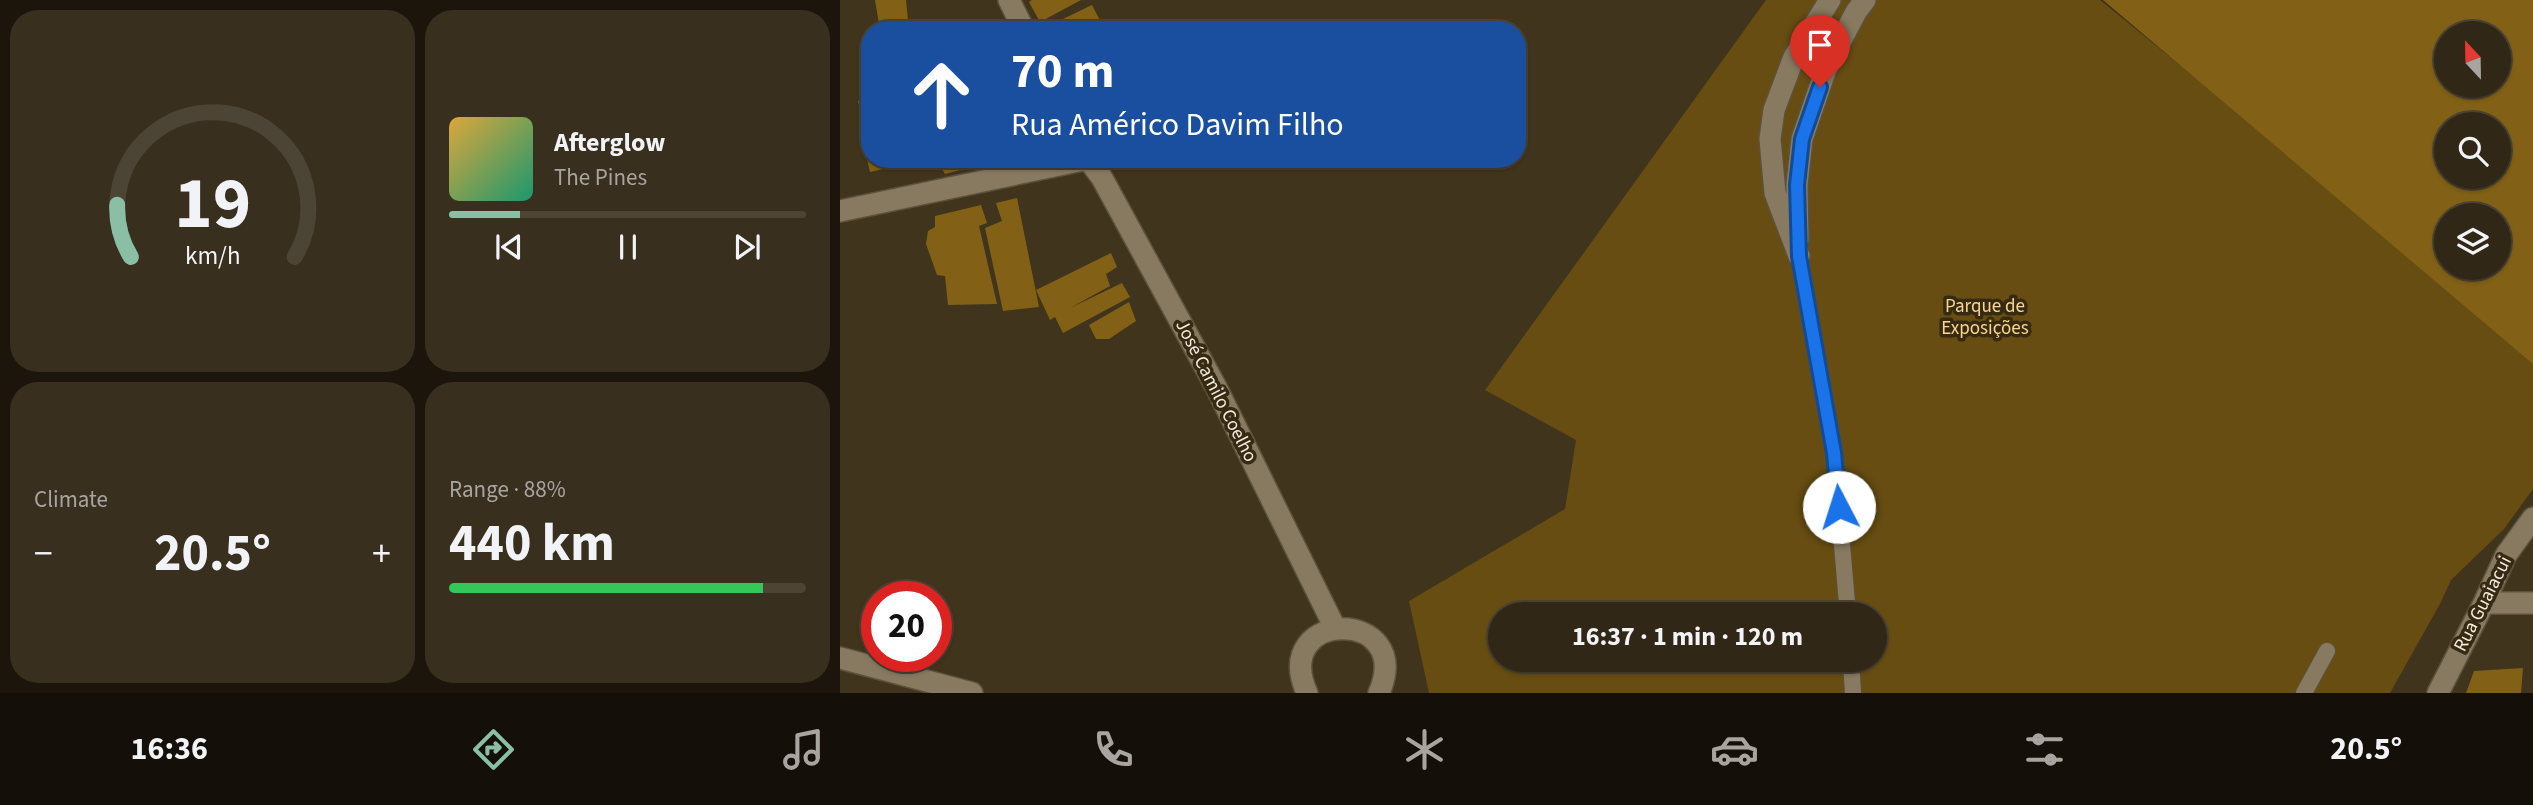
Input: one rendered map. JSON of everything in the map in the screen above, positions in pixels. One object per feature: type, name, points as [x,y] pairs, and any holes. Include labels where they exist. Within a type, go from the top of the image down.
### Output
[{"type":"street","points":[[1009,0],[1020,21]]},
{"type":"street","points":[[1799,256],[1775,193],[1770,139],[1774,110],[1794,57],[1830,0]]},
{"type":"street","points":[[1799,256],[1797,185],[1802,139],[1826,69],[1856,12],[1866,0]]},
{"type":"street","points":[[840,211],[1045,168]]},
{"type":"street","name":"José Camilo Coelho","points":[[1095,168],[1216,387],[1335,628]]},
{"type":"street","name":"Rua Guaiacui","points":[[2438,693],[2506,555],[2533,518]]},
{"type":"street","points":[[2484,603],[2533,603]]},
{"type":"street","points":[[1307,693],[1301,681],[1303,654],[1311,642],[1322,633],[1335,628],[1363,632],[1382,652],[1386,666],[1385,680],[1379,693]]},
{"type":"street","points":[[840,659],[972,693]]},
{"type":"lane","points":[[1799,256],[1834,453],[1847,602]]},
{"type":"lane","points":[[2304,693],[2327,651]]},
{"type":"lane","points":[[1852,672],[1853,693]]},
{"type":"green space","name":"Parque de Exposições","points":[[1766,0],[2100,0],[2337,193],[2434,277],[2434,280],[2437,280],[2533,363],[2533,489],[2504,529],[2451,580],[2390,693],[1429,693],[1409,601],[1565,509],[1576,440],[1485,390]]},
{"type":"building","points":[[875,0],[906,0],[908,21],[878,21]]},
{"type":"building","points":[[1032,0],[1081,0],[1042,21],[1029,2]]},
{"type":"building","points":[[2103,0],[2533,0],[2533,364]]},
{"type":"building","points":[[1092,5],[1100,21],[1059,21]]},
{"type":"building","points":[[869,168],[887,168],[870,172]]},
{"type":"building","points":[[941,168],[964,169],[945,174]]},
{"type":"building","points":[[1017,198],[1039,307],[1003,311],[985,228],[1002,221],[996,203]]},
{"type":"building","points":[[981,205],[987,223],[979,226],[997,304],[948,305],[945,276],[937,275],[926,244],[928,231],[935,227],[935,216]]},
{"type":"building","points":[[1111,253],[1117,267],[1106,274],[1110,286],[1070,308],[1122,283],[1130,297],[1063,333],[1055,317],[1050,320],[1036,290]]},
{"type":"building","points":[[1129,302],[1136,321],[1109,339],[1096,339],[1089,325]]},
{"type":"building","points":[[2523,668],[2521,693],[2466,693],[2474,671]]},
{"type":"route","points":[[1820,87],[1802,139],[1797,185],[1799,256],[1834,453],[1839,507]]}]
